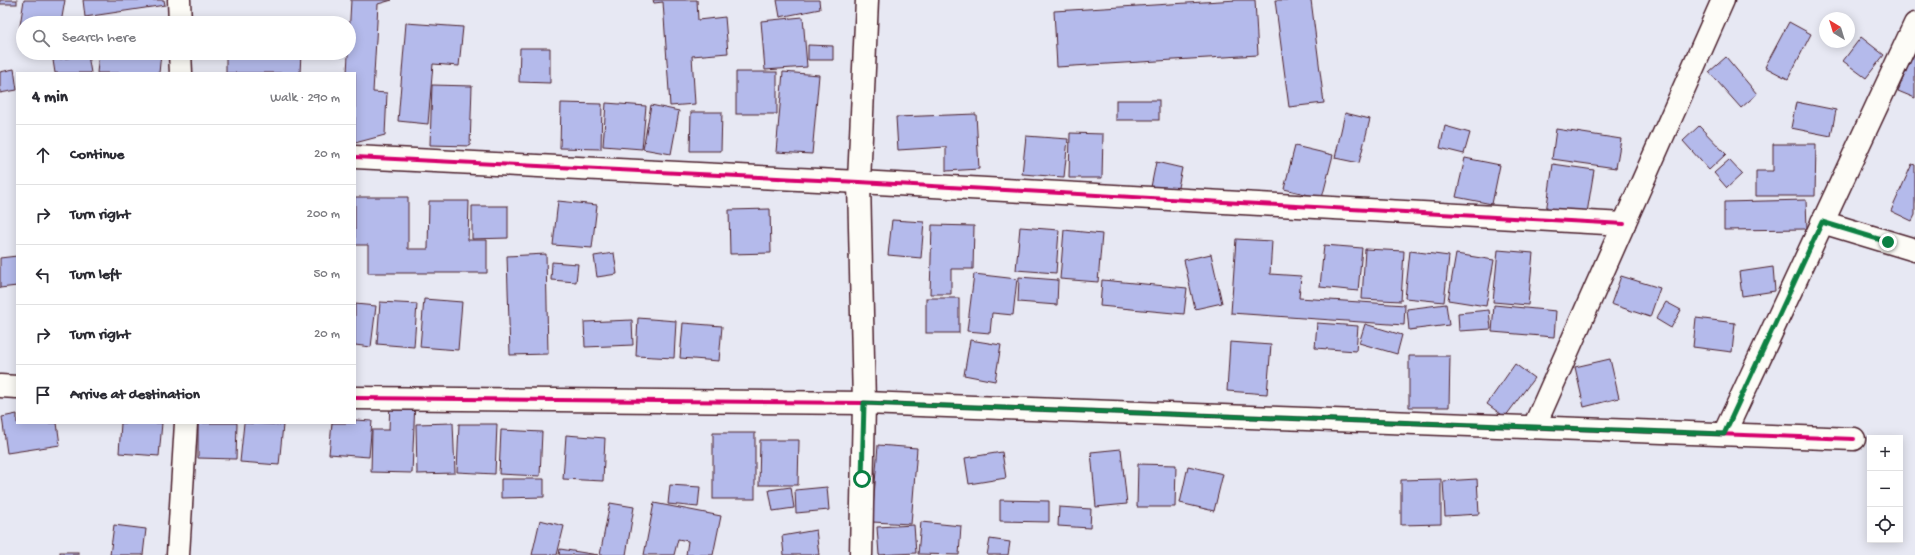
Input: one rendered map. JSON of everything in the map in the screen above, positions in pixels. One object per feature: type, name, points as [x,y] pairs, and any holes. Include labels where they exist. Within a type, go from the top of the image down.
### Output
[{"type":"street","points":[[179,0],[180,16]]},
{"type":"street","points":[[861,555],[864,403],[859,182],[867,0]]},
{"type":"street","points":[[1534,428],[1723,0]]},
{"type":"street","points":[[1724,434],[1915,24]]},
{"type":"street","points":[[180,60],[181,72]]},
{"type":"street","points":[[356,157],[859,182],[1624,224]]},
{"type":"street","points":[[1822,222],[1915,250]]},
{"type":"street","points":[[0,386],[16,387]]},
{"type":"street","points":[[356,398],[864,403],[1854,439]]},
{"type":"street","points":[[178,555],[186,424]]},
{"type":"building","points":[[0,0],[17,0],[17,4],[0,4]]},
{"type":"building","points":[[24,0],[65,0],[62,16],[22,16]]},
{"type":"building","points":[[83,0],[164,0],[165,5],[92,16],[85,16]]},
{"type":"building","points":[[351,0],[392,0],[378,4],[373,92],[387,93],[385,135],[356,143],[356,72],[347,72],[348,60],[356,60],[356,16],[350,16]]},
{"type":"building","points":[[653,0],[697,0],[698,20],[725,17],[728,53],[692,56],[695,104],[670,106],[663,2],[654,3]]},
{"type":"building","points":[[777,0],[819,0],[820,9],[780,17]]},
{"type":"building","points":[[1255,0],[1258,55],[1057,67],[1054,11]]},
{"type":"building","points":[[1275,0],[1311,0],[1324,103],[1289,107]]},
{"type":"building","points":[[803,17],[807,67],[765,70],[761,21]]},
{"type":"building","points":[[1789,22],[1811,34],[1788,79],[1765,67]]},
{"type":"building","points":[[406,23],[463,27],[459,66],[433,64],[428,124],[398,121]]},
{"type":"building","points":[[1861,37],[1884,55],[1866,78],[1843,61],[1853,48],[1855,48],[1855,45]]},
{"type":"building","points":[[808,45],[833,46],[833,60],[808,60]]},
{"type":"building","points":[[520,48],[550,48],[550,83],[519,82]]},
{"type":"building","points":[[1915,48],[1915,98],[1898,91]]},
{"type":"building","points":[[1726,57],[1757,94],[1741,108],[1709,72]]},
{"type":"building","points":[[53,60],[89,60],[91,72],[55,72]]},
{"type":"building","points":[[98,60],[160,60],[159,72],[97,72]]},
{"type":"building","points":[[226,60],[301,60],[300,72],[226,72]]},
{"type":"building","points":[[14,69],[16,90],[0,93],[0,72]]},
{"type":"building","points":[[736,72],[777,72],[777,114],[736,114]]},
{"type":"building","points":[[783,72],[819,75],[812,154],[776,152]]},
{"type":"building","points":[[432,85],[472,86],[470,146],[430,145]]},
{"type":"building","points":[[1116,100],[1159,100],[1159,120],[1116,120]]},
{"type":"building","points":[[1796,102],[1836,110],[1831,136],[1791,128]]},
{"type":"building","points":[[561,103],[602,104],[601,149],[560,148]]},
{"type":"building","points":[[606,103],[646,106],[642,149],[603,146]]},
{"type":"building","points":[[651,105],[679,111],[671,154],[643,149]]},
{"type":"building","points":[[691,112],[722,112],[721,151],[690,151]]},
{"type":"building","points":[[1345,113],[1370,119],[1359,163],[1335,158]]},
{"type":"building","points":[[976,114],[979,169],[946,171],[946,147],[898,150],[896,117]]},
{"type":"building","points":[[1445,126],[1470,133],[1464,154],[1440,148]]},
{"type":"building","points":[[1699,126],[1726,154],[1709,170],[1683,141]]},
{"type":"building","points":[[1556,129],[1621,139],[1616,168],[1552,159]]},
{"type":"building","points":[[1070,133],[1103,134],[1102,178],[1069,178]]},
{"type":"building","points":[[1026,136],[1068,139],[1064,177],[1022,174]]},
{"type":"building","points":[[1773,144],[1816,144],[1815,196],[1756,196],[1756,171],[1773,171]]},
{"type":"building","points":[[1295,146],[1333,155],[1322,198],[1284,189]]},
{"type":"building","points":[[1465,158],[1500,165],[1492,204],[1456,197]]},
{"type":"building","points":[[1729,160],[1742,174],[1727,188],[1714,173]]},
{"type":"building","points":[[1156,162],[1182,168],[1177,192],[1151,187]]},
{"type":"building","points":[[1553,164],[1594,170],[1586,219],[1546,212]]},
{"type":"building","points":[[1912,164],[1915,165],[1915,215],[1912,221],[1891,211]]},
{"type":"building","points":[[356,197],[408,197],[408,249],[428,249],[429,201],[469,201],[468,240],[487,240],[487,273],[368,273],[368,245],[356,245]]},
{"type":"building","points":[[1806,200],[1807,229],[1724,230],[1724,202]]},
{"type":"building","points":[[558,201],[597,205],[592,248],[553,245]]},
{"type":"building","points":[[472,206],[508,206],[508,238],[472,239]]},
{"type":"building","points":[[770,209],[771,253],[730,254],[729,210]]},
{"type":"building","points":[[892,220],[924,222],[921,258],[888,255]]},
{"type":"building","points":[[932,225],[974,226],[973,269],[951,269],[951,294],[930,294]]},
{"type":"building","points":[[1020,227],[1059,230],[1056,273],[1016,270]]},
{"type":"building","points":[[1064,230],[1102,234],[1098,282],[1060,279]]},
{"type":"building","points":[[1236,239],[1272,241],[1270,274],[1301,276],[1299,298],[1405,305],[1404,325],[1231,313]]},
{"type":"building","points":[[1324,245],[1362,248],[1358,291],[1320,287]]},
{"type":"building","points":[[1365,249],[1404,251],[1401,301],[1362,299]]},
{"type":"building","points":[[1498,250],[1533,253],[1528,305],[1493,302]]},
{"type":"building","points":[[1410,251],[1449,256],[1444,302],[1405,298]]},
{"type":"building","points":[[614,253],[617,274],[597,277],[594,256]]},
{"type":"building","points":[[546,254],[548,354],[510,355],[507,256]]},
{"type":"building","points":[[1211,254],[1222,303],[1195,309],[1184,260]]},
{"type":"building","points":[[1456,254],[1494,260],[1486,306],[1448,300]]},
{"type":"building","points":[[16,256],[16,286],[0,288],[0,258]]},
{"type":"building","points":[[552,262],[578,264],[576,282],[551,280]]},
{"type":"building","points":[[1773,267],[1775,291],[1742,296],[1739,272]]},
{"type":"building","points":[[974,274],[1017,279],[1013,315],[992,313],[990,333],[967,331]]},
{"type":"building","points":[[1621,276],[1660,288],[1650,317],[1611,304]]},
{"type":"building","points":[[1019,277],[1058,280],[1057,305],[1018,302]]},
{"type":"building","points":[[1102,280],[1187,288],[1184,314],[1100,306]]},
{"type":"building","points":[[926,298],[959,298],[959,333],[926,333]]},
{"type":"building","points":[[424,299],[462,302],[458,350],[420,347]]},
{"type":"building","points":[[380,302],[417,304],[414,347],[377,344]]},
{"type":"building","points":[[1666,302],[1681,310],[1671,328],[1656,319]]},
{"type":"building","points":[[356,304],[376,306],[371,347],[356,345]]},
{"type":"building","points":[[1446,304],[1449,325],[1409,330],[1407,309]]},
{"type":"building","points":[[1494,305],[1556,311],[1554,337],[1492,332]]},
{"type":"building","points":[[1489,310],[1491,329],[1459,331],[1458,313]]},
{"type":"building","points":[[638,318],[676,321],[674,358],[636,356]]},
{"type":"building","points":[[1696,318],[1735,323],[1732,352],[1693,347]]},
{"type":"building","points":[[632,320],[633,345],[585,347],[584,322]]},
{"type":"building","points":[[683,323],[722,326],[719,361],[680,358]]},
{"type":"building","points":[[1317,323],[1358,326],[1356,351],[1315,348]]},
{"type":"building","points":[[1365,324],[1402,335],[1397,354],[1359,343]]},
{"type":"building","points":[[970,340],[1001,345],[995,381],[964,375]]},
{"type":"building","points":[[1230,342],[1271,345],[1267,394],[1227,391]]},
{"type":"building","points":[[1409,356],[1450,356],[1449,407],[1409,407]]},
{"type":"building","points":[[1610,359],[1619,398],[1584,407],[1575,367]]},
{"type":"building","points":[[1515,364],[1534,378],[1505,417],[1487,404]]},
{"type":"building","points":[[390,400],[415,401],[412,473],[371,472],[372,430],[389,430]]},
{"type":"building","points":[[16,414],[16,424],[57,424],[60,445],[7,453],[2,417]]},
{"type":"building","points":[[356,420],[372,421],[369,457],[329,454],[332,424],[356,424]]},
{"type":"building","points":[[453,423],[455,473],[417,474],[416,424]]},
{"type":"building","points":[[121,424],[162,424],[159,456],[119,453]]},
{"type":"building","points":[[198,424],[237,424],[236,459],[198,458]]},
{"type":"building","points":[[244,424],[283,425],[279,465],[240,462]]},
{"type":"building","points":[[459,424],[497,424],[495,474],[457,472]]},
{"type":"building","points":[[501,430],[542,432],[540,476],[499,474]]},
{"type":"building","points":[[713,433],[755,433],[755,499],[713,499]]},
{"type":"building","points":[[566,435],[605,438],[603,481],[563,479]]},
{"type":"building","points":[[760,440],[799,440],[798,485],[759,485]]},
{"type":"building","points":[[878,445],[917,448],[911,524],[872,522]]},
{"type":"building","points":[[1121,449],[1127,504],[1096,507],[1091,452]]},
{"type":"building","points":[[1002,452],[1006,478],[969,484],[965,458]]},
{"type":"building","points":[[1138,464],[1176,465],[1175,507],[1137,507]]},
{"type":"building","points":[[1188,466],[1223,474],[1214,511],[1180,503]]},
{"type":"building","points":[[501,479],[544,479],[544,497],[501,498]]},
{"type":"building","points":[[1441,479],[1441,524],[1401,525],[1401,480]]},
{"type":"building","points":[[1477,479],[1479,514],[1445,516],[1443,481]]},
{"type":"building","points":[[670,485],[700,487],[698,507],[668,504]]},
{"type":"building","points":[[791,487],[794,508],[773,511],[769,490]]},
{"type":"building","points":[[827,487],[829,510],[796,513],[795,490]]},
{"type":"building","points":[[1000,500],[1049,501],[1049,522],[1000,521]]},
{"type":"building","points":[[610,503],[634,507],[626,555],[600,555]]},
{"type":"building","points":[[654,503],[721,516],[713,555],[686,555],[688,541],[678,539],[674,555],[644,555]]},
{"type":"building","points":[[1059,507],[1091,509],[1090,528],[1058,526]]},
{"type":"building","points":[[540,520],[564,526],[557,555],[532,555]]},
{"type":"building","points":[[921,522],[961,526],[959,555],[918,554]]},
{"type":"building","points":[[114,525],[146,529],[143,555],[110,555]]},
{"type":"building","points":[[914,525],[916,553],[879,555],[877,527]]},
{"type":"building","points":[[816,530],[819,555],[784,555],[782,536]]},
{"type":"building","points":[[990,539],[1010,542],[1008,555],[987,555]]},
{"type":"building","points":[[560,549],[598,555],[559,555]]},
{"type":"building","points":[[60,552],[78,552],[78,555],[60,555]]},
{"type":"cycle path","points":[[356,157],[859,182],[1624,224]]},
{"type":"cycle path","points":[[356,398],[864,403],[1854,439]]},
{"type":"route","points":[[862,479],[864,403],[1724,434],[1822,222],[1888,242]]}]
